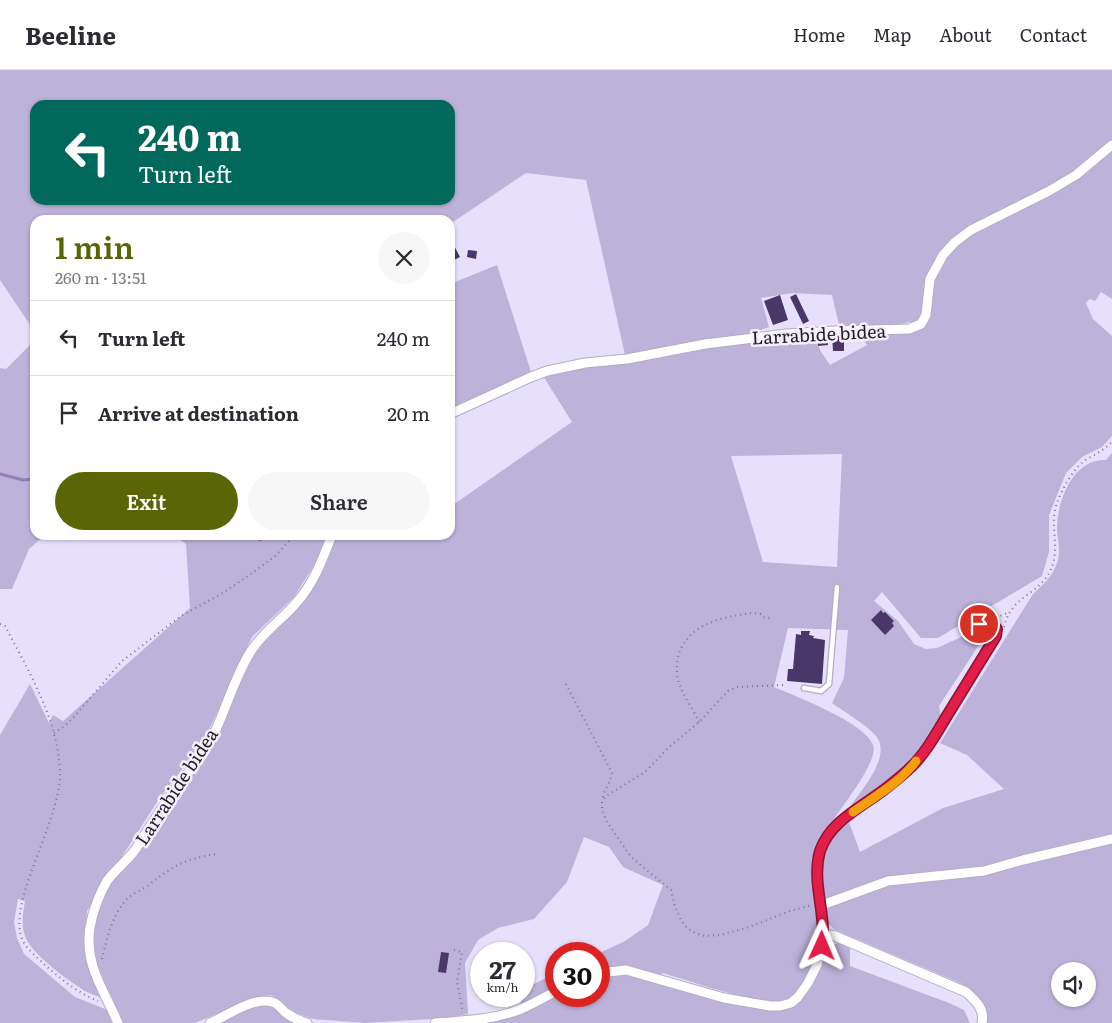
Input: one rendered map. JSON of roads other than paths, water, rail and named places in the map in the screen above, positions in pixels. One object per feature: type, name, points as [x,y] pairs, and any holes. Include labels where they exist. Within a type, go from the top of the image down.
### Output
[{"type":"street","name":"Larrabide bidea","points":[[455,412],[548,371],[585,363],[627,360],[705,344],[786,334],[910,329],[921,324],[926,314],[930,279],[943,255],[955,242],[971,230],[1049,192],[1076,175],[1112,145]]},
{"type":"street","name":"Larrabide bidea","points":[[118,1023],[112,1007],[94,974],[89,953],[90,928],[96,905],[108,881],[134,851],[178,785],[200,759],[216,730],[242,666],[260,638],[298,601],[312,581],[330,540]]},
{"type":"street","points":[[610,972],[626,970],[724,998],[770,1006],[791,1003],[798,997],[808,983],[816,965],[824,934],[818,886],[818,866],[820,851],[828,834],[846,817],[912,767],[937,734],[996,636]]},
{"type":"street","points":[[822,906],[888,880],[984,871],[1112,839]]},
{"type":"street","points":[[824,934],[836,936],[966,992],[982,1008],[982,1023]]},
{"type":"street","points":[[435,1023],[466,1021],[500,1015],[514,1011],[545,996]]},
{"type":"street","points":[[210,1023],[253,1003],[269,1001],[278,1004],[286,1013],[296,1019],[307,1023]]},
{"type":"lane","points":[[804,688],[822,691],[829,684],[837,587]]},
{"type":"lane","points":[[979,624],[987,622],[994,624],[997,629],[996,636]]},
{"type":"waterway","points":[[0,474],[23,480],[30,479]]}]
